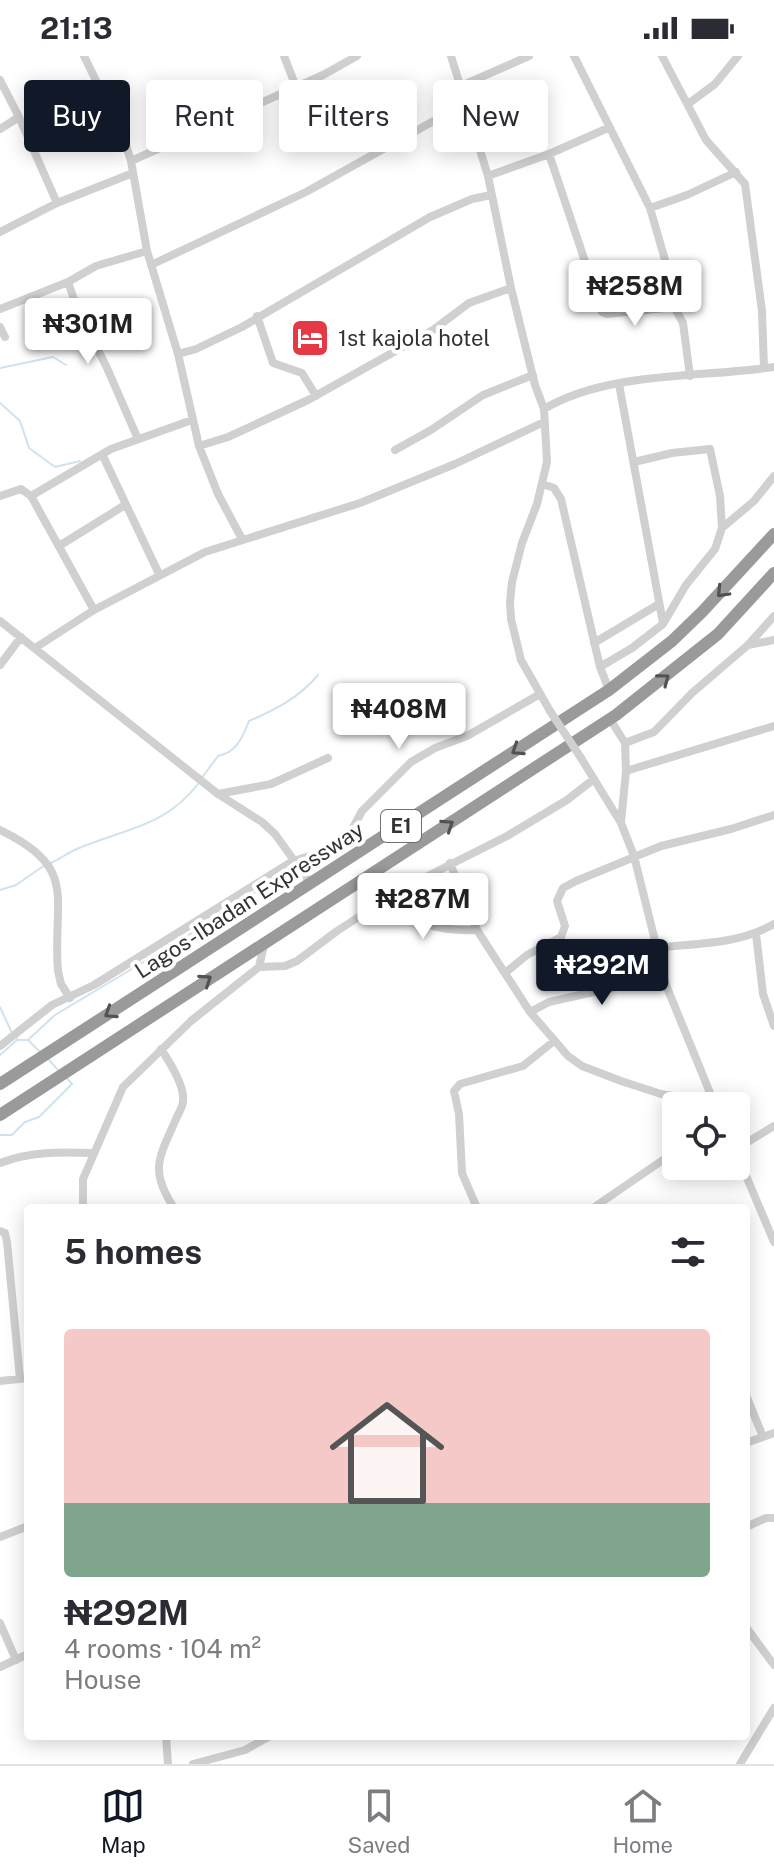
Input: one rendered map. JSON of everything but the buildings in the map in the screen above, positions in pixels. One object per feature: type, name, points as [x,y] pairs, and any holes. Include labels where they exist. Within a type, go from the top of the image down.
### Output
[{"type":"highway","name":"Lagos-Ibadan Expressway","points":[[0,1084],[609,690],[672,641],[774,534]]},
{"type":"highway","name":"Lagos-Ibadan Expressway","points":[[0,1115],[610,719],[718,634],[774,573]]},
{"type":"street","points":[[84,56],[123,136],[131,161],[147,251],[178,354],[199,446],[218,494],[242,539]]},
{"type":"street","points":[[284,56],[293,80]]},
{"type":"street","points":[[310,80],[357,56]]},
{"type":"street","points":[[451,56],[459,80]]},
{"type":"street","points":[[475,80],[529,56]]},
{"type":"street","points":[[574,56],[650,208],[672,284],[674,307],[683,323],[690,376]]},
{"type":"street","points":[[544,409],[566,396],[619,384],[769,368],[745,184],[706,140],[662,56]]},
{"type":"street","points":[[688,104],[715,84],[738,56]]},
{"type":"street","points":[[0,80],[57,203]]},
{"type":"street","points":[[131,161],[279,95]]},
{"type":"street","points":[[0,129],[19,117]]},
{"type":"street","points":[[151,265],[306,192],[433,121]]},
{"type":"street","points":[[488,176],[608,128]]},
{"type":"street","points":[[481,152],[511,288],[544,409],[547,452],[543,484],[512,582],[510,602],[515,642],[540,694],[621,823],[634,856],[661,971],[710,1092]]},
{"type":"street","points":[[549,154],[602,312],[674,307]]},
{"type":"street","points":[[650,208],[736,172]]},
{"type":"street","points":[[0,232],[57,203],[133,173]]},
{"type":"street","points":[[178,354],[219,339],[430,217],[463,202],[491,195]]},
{"type":"street","points":[[0,309],[68,282],[96,266],[147,251]]},
{"type":"street","points":[[68,282],[138,439]]},
{"type":"street","points":[[199,446],[228,437],[316,396],[433,330],[469,303],[511,288]]},
{"type":"street","points":[[257,316],[273,363],[302,373],[316,396]]},
{"type":"street","points":[[0,327],[5,337]]},
{"type":"street","points":[[395,450],[483,395],[533,375]]},
{"type":"street","points":[[619,384],[663,624]]},
{"type":"street","points":[[31,496],[102,454],[192,420]]},
{"type":"street","points":[[35,648],[94,610],[205,552],[360,503],[455,464],[544,422]]},
{"type":"street","points":[[600,667],[663,624],[686,585],[715,549],[722,528],[720,496],[710,449],[672,453],[634,462]]},
{"type":"street","points":[[102,454],[159,574]]},
{"type":"street","points":[[722,528],[754,501],[774,476]]},
{"type":"street","points":[[543,484],[554,488],[561,499],[600,667],[609,690]]},
{"type":"street","points":[[0,496],[21,489],[31,496],[94,610]]},
{"type":"street","points":[[59,546],[125,505]]},
{"type":"street","points":[[594,643],[659,604]]},
{"type":"street","points":[[625,743],[654,732],[692,693],[748,645],[774,616]]},
{"type":"street","points":[[0,621],[218,794],[262,822],[275,834],[311,884]]},
{"type":"street","points":[[0,665],[21,637]]},
{"type":"street","points":[[748,645],[774,640]]},
{"type":"street","points":[[0,1046],[52,1005],[70,998],[293,861],[343,846],[362,811],[411,762],[435,748],[467,736],[540,694]]},
{"type":"street","points":[[610,719],[625,743],[621,823]]},
{"type":"street","points":[[626,771],[774,726]]},
{"type":"street","points":[[218,794],[271,784],[328,758]]},
{"type":"street","points":[[83,1204],[81,1187],[123,1087],[240,979],[259,967],[285,966],[297,961],[379,904],[450,863],[507,836],[567,800],[594,779]]},
{"type":"street","points":[[505,973],[527,955],[561,937],[565,926],[557,901],[563,888],[604,867],[661,846],[774,815]]},
{"type":"street","points":[[0,830],[32,846],[45,858],[57,880],[58,971],[61,984],[70,998]]},
{"type":"street","points":[[450,863],[477,930],[530,1012],[554,1041],[582,1066],[662,1094]]},
{"type":"street","points":[[379,904],[435,928],[477,930]]},
{"type":"street","points":[[655,948],[733,940],[756,934],[774,924]]},
{"type":"street","points":[[756,934],[763,994],[773,1019]]},
{"type":"street","points":[[259,967],[265,941]]},
{"type":"street","points":[[530,1012],[549,1002],[611,988],[661,971]]},
{"type":"street","points":[[475,1204],[462,1173],[459,1114],[454,1091],[460,1084],[523,1066],[554,1041]]},
{"type":"street","points":[[161,1049],[175,1072],[184,1101],[161,1154],[157,1176],[171,1204]]},
{"type":"street","points":[[750,1141],[774,1126]]},
{"type":"street","points":[[0,1163],[21,1155],[46,1152],[93,1153]]},
{"type":"street","points":[[599,1204],[662,1161]]},
{"type":"street","points":[[748,1180],[774,1242]]},
{"type":"street","points":[[0,1231],[5,1233],[7,1242],[5,1280],[24,1378],[0,1381]]},
{"type":"street","points":[[750,1405],[763,1437]]},
{"type":"street","points":[[750,1442],[774,1433]]},
{"type":"street","points":[[750,1526],[774,1518]]},
{"type":"street","points":[[0,1537],[24,1528]]},
{"type":"street","points":[[0,1623],[16,1660]]},
{"type":"street","points":[[750,1633],[774,1665]]},
{"type":"street","points":[[750,1645],[757,1644]]},
{"type":"street","points":[[0,1667],[24,1656]]},
{"type":"street","points":[[740,1764],[774,1708]]},
{"type":"street","points":[[166,1740],[168,1764]]},
{"type":"street","points":[[193,1764],[245,1750],[263,1740]]},
{"type":"waterway","points":[[0,368],[53,357],[66,365]]},
{"type":"waterway","points":[[0,403],[20,421],[29,448],[55,467],[80,461]]},
{"type":"waterway","points":[[201,779],[218,756],[238,743],[249,721],[286,702],[318,675]]},
{"type":"waterway","points":[[51,863],[79,848],[158,818],[198,784]]},
{"type":"waterway","points":[[0,890],[16,885],[45,865]]},
{"type":"waterway","points":[[28,1040],[55,1015],[217,918],[293,867]]},
{"type":"waterway","points":[[0,1007],[11,1031]]},
{"type":"waterway","points":[[15,1036],[18,1040],[28,1040],[41,1053]]},
{"type":"waterway","points":[[0,1055],[17,1040]]},
{"type":"waterway","points":[[49,1060],[58,1070]]},
{"type":"waterway","points":[[0,1135],[12,1135],[25,1122],[39,1117],[72,1084],[66,1077]]},
{"type":"place","name":"1st kajola hotel","points":[[310,338]]}]
